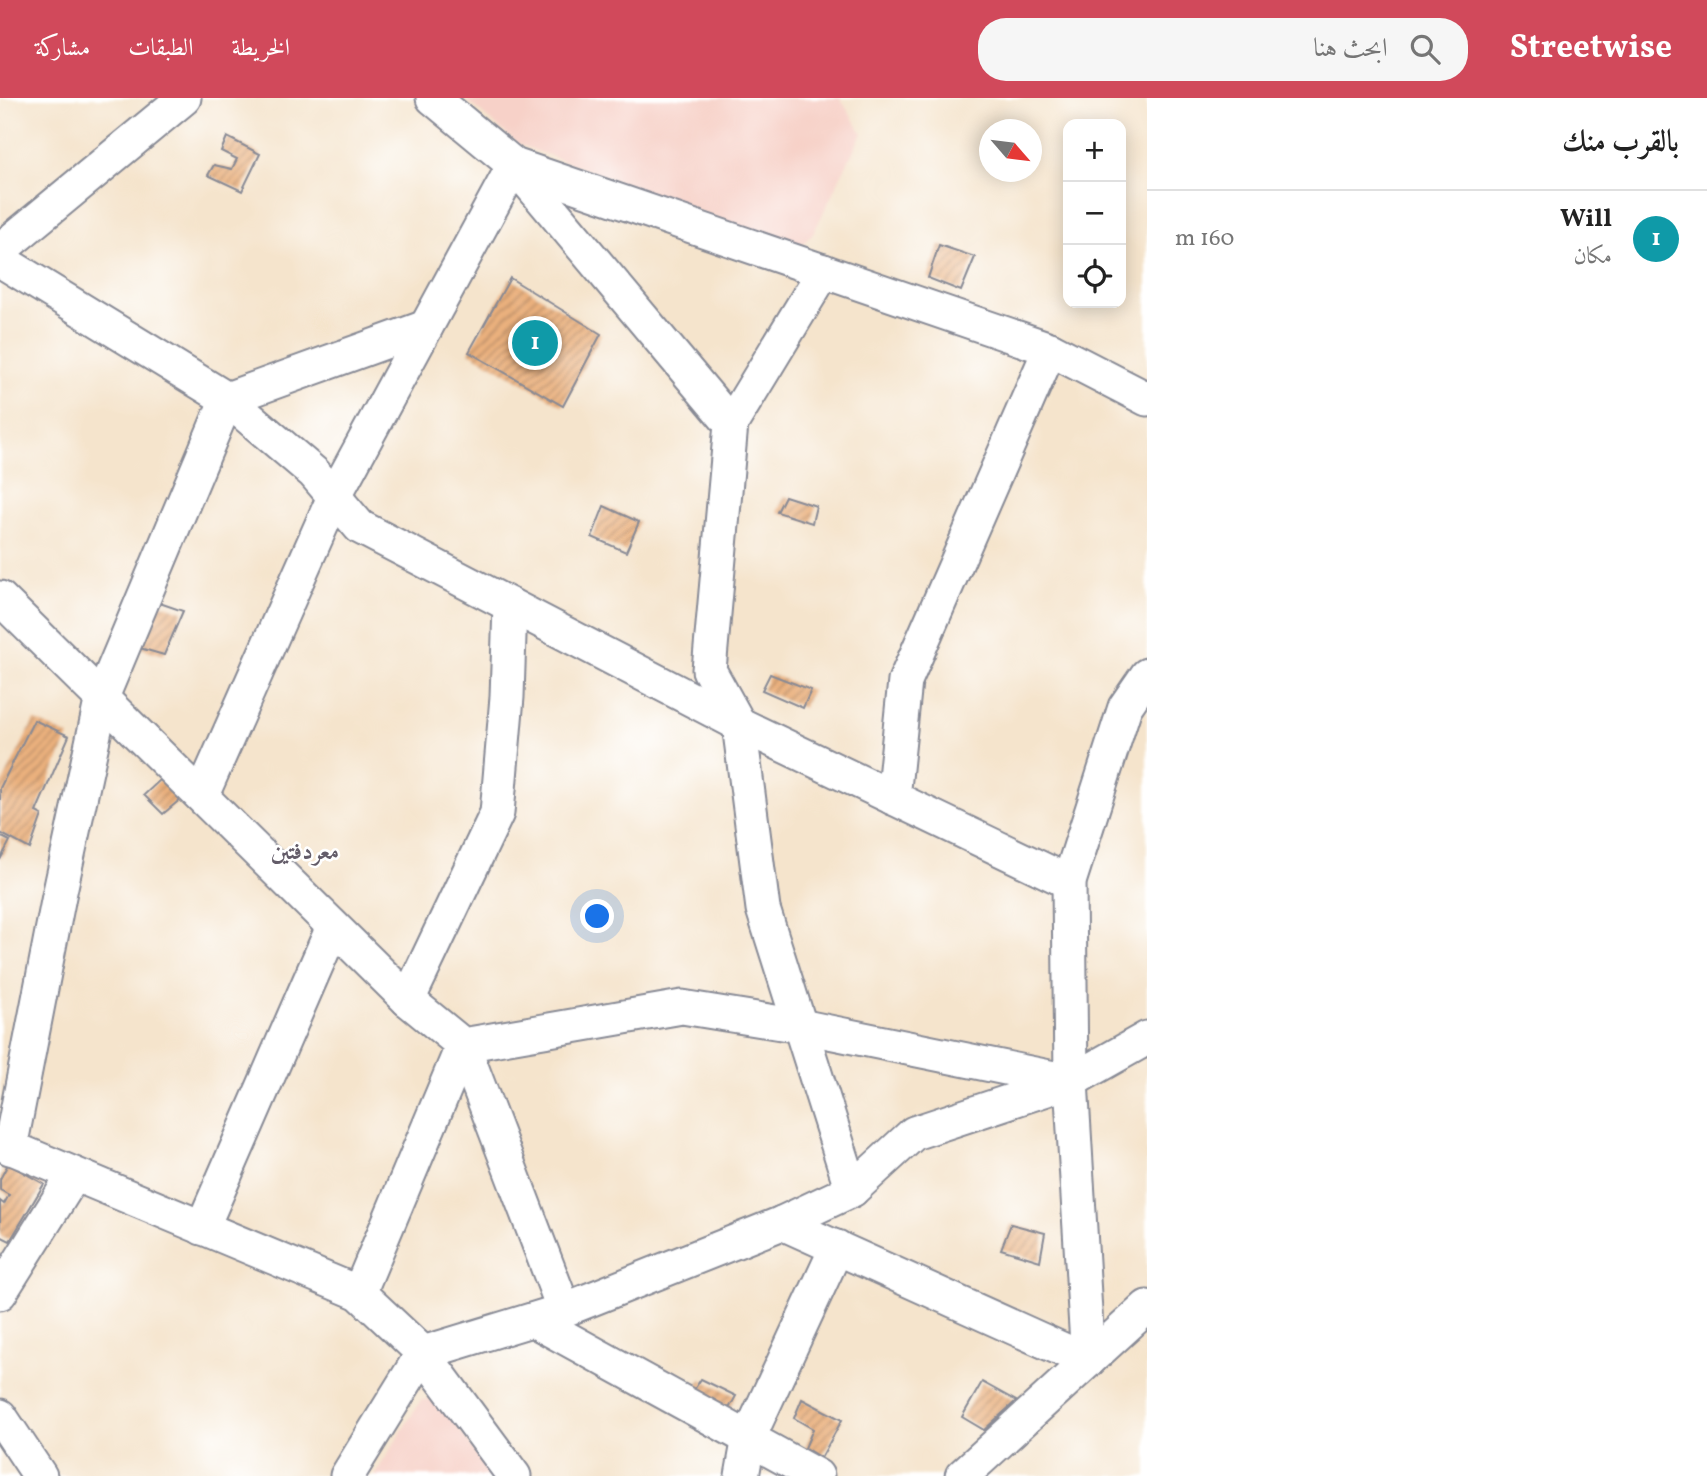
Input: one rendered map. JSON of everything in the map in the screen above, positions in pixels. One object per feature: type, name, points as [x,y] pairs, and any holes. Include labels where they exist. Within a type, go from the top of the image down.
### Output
[{"type":"street","points":[[0,250],[184,98]]},
{"type":"street","points":[[433,98],[514,164],[731,424]]},
{"type":"street","points":[[514,164],[1050,349],[1147,399]]},
{"type":"street","points":[[202,795],[334,497],[514,164]]},
{"type":"street","points":[[0,260],[227,399],[314,473],[360,527],[739,724],[1069,882]]},
{"type":"street","points":[[824,271],[731,424],[709,670],[739,724],[763,909],[852,1190]]},
{"type":"street","points":[[426,327],[227,399],[102,697],[5,1146],[359,1293],[423,1353],[514,1476]]},
{"type":"street","points":[[893,798],[905,681],[1050,349]]},
{"type":"street","points":[[0,598],[408,1000],[463,1045],[564,1310]]},
{"type":"street","points":[[408,1000],[497,813],[507,698],[510,605]]},
{"type":"street","points":[[1088,1361],[1072,1082],[1069,882],[1125,707],[1147,675]]},
{"type":"street","points":[[202,1228],[333,927]]},
{"type":"street","points":[[463,1045],[682,1007],[800,1026],[1072,1082]]},
{"type":"street","points":[[347,1476],[423,1353],[564,1310],[782,1223],[852,1190],[915,1133],[1072,1082],[1145,1036]]},
{"type":"street","points":[[359,1293],[463,1045]]},
{"type":"street","points":[[0,1293],[74,1175]]},
{"type":"street","points":[[782,1223],[1088,1361]]},
{"type":"street","points":[[742,1476],[749,1437],[836,1247]]},
{"type":"street","points":[[962,1476],[1147,1307]]},
{"type":"street","points":[[533,1320],[817,1476]]},
{"type":"street","points":[[0,1416],[40,1476]]},
{"type":"shaded area","points":[[464,98],[840,98],[862,133],[813,234],[798,248],[518,144]]},
{"type":"shaded area","points":[[439,1399],[491,1476],[374,1476],[421,1400]]},
{"type":"building","points":[[227,137],[260,154],[242,191],[208,175],[214,165],[232,169],[237,159],[221,151]]},
{"type":"building","points":[[939,245],[975,257],[961,291],[928,278]]},
{"type":"building","points":[[510,278],[601,334],[563,406],[469,352]]},
{"type":"building","points":[[785,496],[816,506],[812,523],[777,512]]},
{"type":"building","points":[[604,506],[639,522],[626,552],[592,537]]},
{"type":"building","points":[[151,600],[183,611],[164,655],[133,646]]},
{"type":"building","points":[[770,674],[811,690],[803,708],[762,690]]},
{"type":"building","points":[[34,720],[69,736],[36,812],[42,815],[30,849],[0,833],[0,788]]},
{"type":"building","points":[[161,779],[182,798],[163,814],[144,795]]},
{"type":"building","points":[[0,836],[10,841],[0,860]]},
{"type":"building","points":[[8,1164],[44,1184],[10,1241],[0,1236],[0,1201],[4,1204],[9,1195],[0,1190],[0,1179]]},
{"type":"building","points":[[1011,1224],[1045,1233],[1040,1261],[1001,1249]]},
{"type":"building","points":[[701,1379],[736,1396],[726,1414],[690,1396]]},
{"type":"building","points":[[982,1382],[1016,1401],[984,1430],[962,1417]]},
{"type":"building","points":[[802,1399],[842,1420],[821,1458],[805,1448],[813,1429],[794,1418]]},
{"type":"place","name":"Will","points":[[535,343]]},
{"type":"district","name":"معردفتين","points":[[305,851]]}]
